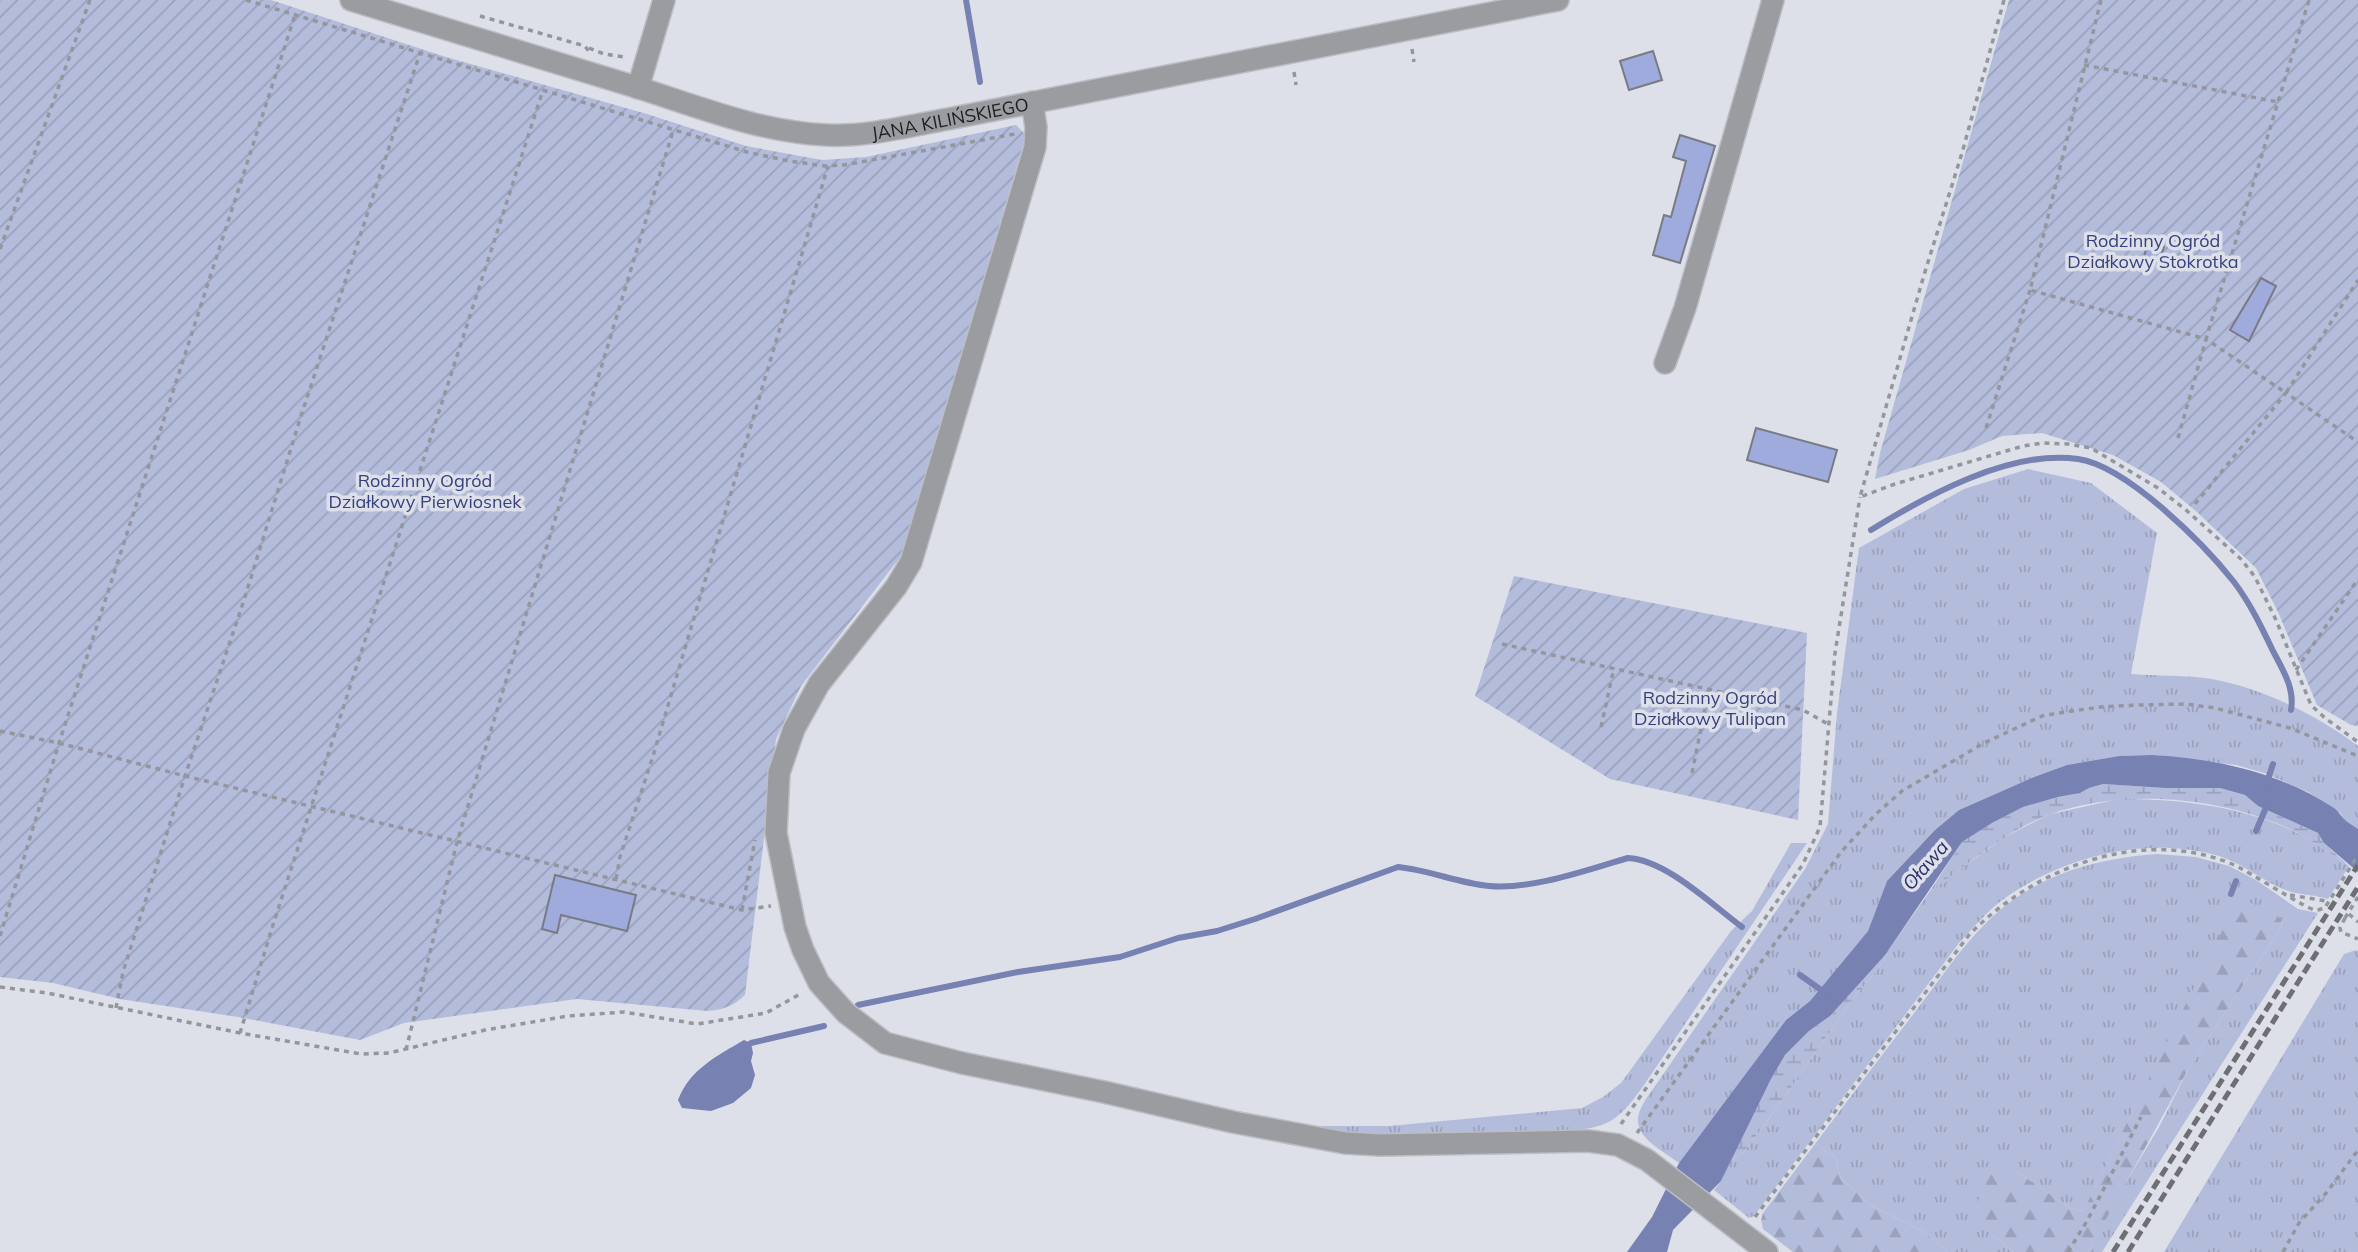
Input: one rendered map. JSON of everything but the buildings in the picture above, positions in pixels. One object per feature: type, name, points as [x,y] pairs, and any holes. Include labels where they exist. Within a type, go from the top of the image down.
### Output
[{"type":"street","name":"JANA KILIŃSKIEGO","points":[[351,0],[742,121],[794,132],[829,135],[906,127],[1558,0]]},
{"type":"street","points":[[638,88],[664,0]]},
{"type":"street","points":[[1665,363],[1685,308],[1773,0]]},
{"type":"street","points":[[1032,103],[1036,127],[1035,147],[911,562],[896,587],[819,684],[802,712],[785,754],[777,792],[776,833],[789,903],[803,950],[819,983],[846,1013],[885,1043],[962,1063],[1233,1122],[1345,1143],[1627,1140],[1647,1160],[1767,1252]]},
{"type":"path","points":[[0,249],[90,0]]},
{"type":"path","points":[[2004,0],[1947,205],[1860,497],[1835,653],[1820,827],[1803,864],[1620,1126],[1627,1140],[1841,852],[1902,791],[1984,743],[2042,716],[2100,707],[2186,704],[2271,722],[2358,756]]},
{"type":"path","points":[[1986,428],[2030,290],[2101,0]]},
{"type":"path","points":[[2178,438],[2309,0]]},
{"type":"path","points":[[0,936],[59,743],[295,15]]},
{"type":"path","points":[[587,47],[645,64]]},
{"type":"path","points":[[116,1008],[123,972],[185,776],[420,54]]},
{"type":"path","points":[[2084,65],[2278,102]]},
{"type":"path","points":[[240,1033],[542,90]]},
{"type":"path","points":[[406,1050],[457,842],[673,131]]},
{"type":"path","points":[[1018,143],[1020,134]]},
{"type":"path","points":[[616,879],[828,166]]},
{"type":"path","points":[[2195,504],[2286,393],[2358,280]]},
{"type":"path","points":[[2030,290],[2206,339],[2358,442]]},
{"type":"path","points":[[1860,497],[2023,446],[2068,443],[2091,447],[2158,488],[2241,558],[2255,577],[2276,620],[2311,705],[2358,741]]},
{"type":"path","points":[[2296,671],[2358,579]]},
{"type":"path","points":[[1502,644],[1803,710],[1828,724]]},
{"type":"path","points":[[1601,727],[1614,668]]},
{"type":"path","points":[[1692,773],[1709,689]]},
{"type":"path","points":[[0,731],[59,743],[185,776],[742,910],[789,903]]},
{"type":"path","points":[[742,910],[755,838]]},
{"type":"path","points":[[1740,1230],[1750,1223],[1969,935],[1999,906],[2037,882],[2094,859],[2161,851],[2212,857],[2248,872],[2315,911],[2326,904],[2358,855]]},
{"type":"path","points":[[2288,895],[2326,904]]},
{"type":"path","points":[[2358,897],[2340,928],[2341,932],[2358,939]]},
{"type":"path","points":[[2349,914],[2358,922]]},
{"type":"path","points":[[0,987],[47,993],[240,1033],[361,1054],[406,1050],[485,1030],[568,1016],[624,1012],[697,1024],[766,1013],[819,983]]},
{"type":"path","points":[[2068,1252],[2088,1221],[2141,1117]]},
{"type":"path","points":[[2283,1252],[2299,1223],[2327,1192],[2358,1150]]},
{"type":"green space","name":"Rodzinny Ogród Działkowy Pierwiosnek","points":[[0,0],[271,0],[446,57],[647,114],[746,146],[822,160],[866,157],[1016,125],[1026,135],[901,556],[801,686],[776,739],[745,995],[737,1002],[707,1011],[577,999],[404,1023],[360,1040],[238,1017],[120,999],[53,983],[0,977]]},
{"type":"green space","name":"Rodzinny Ogród Działkowy Stokrotka","points":[[2009,0],[2358,0],[2358,726],[2351,725],[2317,705],[2278,612],[2256,568],[2161,482],[2113,455],[2042,433],[2002,436],[1969,450],[1875,479],[1880,453]]},
{"type":"green space","points":[[2028,469],[2091,483],[2157,533],[2131,674],[2202,678],[2231,683],[2288,704],[2342,735],[2358,746],[2358,829],[2308,792],[2264,773],[2236,765],[2152,755],[2119,756],[2067,765],[1959,810],[1935,830],[1887,881],[1868,931],[1810,1001],[1786,1020],[1679,1163],[1641,1132],[1638,1125],[1639,1113],[1805,869],[1828,824],[1837,713],[1859,548],[1964,489]]},
{"type":"green space","name":"Rodzinny Ogród Działkowy Tulipan","points":[[1514,576],[1807,633],[1798,820],[1610,779],[1475,696]]},
{"type":"green space","points":[[2103,784],[2220,788],[2245,795],[2258,806],[2318,833],[2324,843],[2349,866],[2298,833],[2262,818],[2203,803],[2140,799],[2080,806],[2034,821],[2003,839],[1930,891],[1962,842],[1992,823],[2023,807],[2080,793]]},
{"type":"green space","points":[[2119,799],[2184,802],[2248,814],[2297,833],[2349,866],[2328,899],[2282,889],[2219,856],[2167,848],[2113,852],[2061,868],[2037,879],[1999,903],[1959,943],[1754,1216],[1749,1218],[1714,1190],[1731,1160],[1744,1152],[1771,1116],[1847,1007],[1884,961],[1889,949],[1930,891],[2005,837],[2038,820],[2051,814]]},
{"type":"green space","points":[[1791,843],[1807,843],[1644,1085],[1614,1119],[1596,1127],[1570,1131],[1346,1134],[1309,1126],[1389,1126],[1582,1108],[1603,1097],[1621,1083],[1731,931],[1752,911]]},
{"type":"green space","points":[[2157,854],[2196,857],[2229,866],[2256,880],[2298,909],[2318,913],[2102,1252],[2088,1252],[2189,1068],[2282,926],[2281,918],[2262,910],[2136,1105],[2083,1211],[2070,1208],[2016,1171],[1993,1235],[2013,1252],[1948,1252],[1923,1231],[1872,1206],[1841,1179],[1836,1158],[1815,1144],[1978,931],[2006,905],[2045,881],[2088,865]]},
{"type":"green space","points":[[2239,897],[2281,918],[2282,926],[2189,1068],[2088,1252],[2013,1252],[1993,1235],[1976,1212],[1982,1182],[1992,1171],[2016,1171],[2070,1208],[2083,1211]]},
{"type":"green space","points":[[1889,949],[1884,961],[1847,1007],[1771,1116],[1744,1152],[1731,1160],[1785,1055],[1809,1031],[1830,1016]]},
{"type":"green space","points":[[2356,950],[2358,1252],[2164,1252],[2344,954]]},
{"type":"green space","points":[[1815,1144],[1836,1158],[1841,1179],[1872,1206],[1923,1231],[1948,1252],[1793,1252],[1763,1229],[1763,1213]]},
{"type":"water","name":"Oława","points":[[2152,755],[2224,764],[2269,776],[2313,796],[2334,808],[2358,829],[2358,872],[2324,843],[2318,833],[2258,806],[2245,795],[2220,788],[2103,784],[2080,793],[2023,807],[1992,823],[1962,842],[1885,955],[1830,1016],[1809,1031],[1785,1055],[1721,1181],[1673,1230],[1667,1252],[1627,1252],[1652,1217],[1679,1163],[1786,1020],[1810,1001],[1868,931],[1887,881],[1935,830],[1959,810],[2067,765],[2119,756]]},
{"type":"water","points":[[744,1040],[751,1043],[753,1053],[751,1061],[755,1075],[751,1088],[733,1103],[711,1111],[682,1108],[678,1100],[697,1072]]},
{"type":"waterway","points":[[966,0],[980,82]]},
{"type":"waterway","points":[[1871,530],[1943,490],[1998,468],[2052,458],[2078,459],[2098,465],[2119,476],[2163,509],[2204,548],[2234,582],[2284,672],[2290,687],[2291,710]]},
{"type":"waterway","points":[[2267,782],[2273,764]]},
{"type":"waterway","points":[[2256,831],[2268,803]]},
{"type":"waterway","points":[[858,1005],[1018,972],[1120,957],[1178,938],[1217,931],[1255,919],[1398,867],[1477,884],[1506,886],[1559,878],[1628,858],[1657,866],[1673,875],[1742,927]]},
{"type":"waterway","points":[[2231,894],[2236,881]]},
{"type":"waterway","points":[[1800,975],[1824,992]]},
{"type":"waterway","points":[[751,1043],[824,1026]]},
{"type":"railway","points":[[2113,1252],[2358,865]]},
{"type":"railway","points":[[2128,1252],[2358,887]]}]
